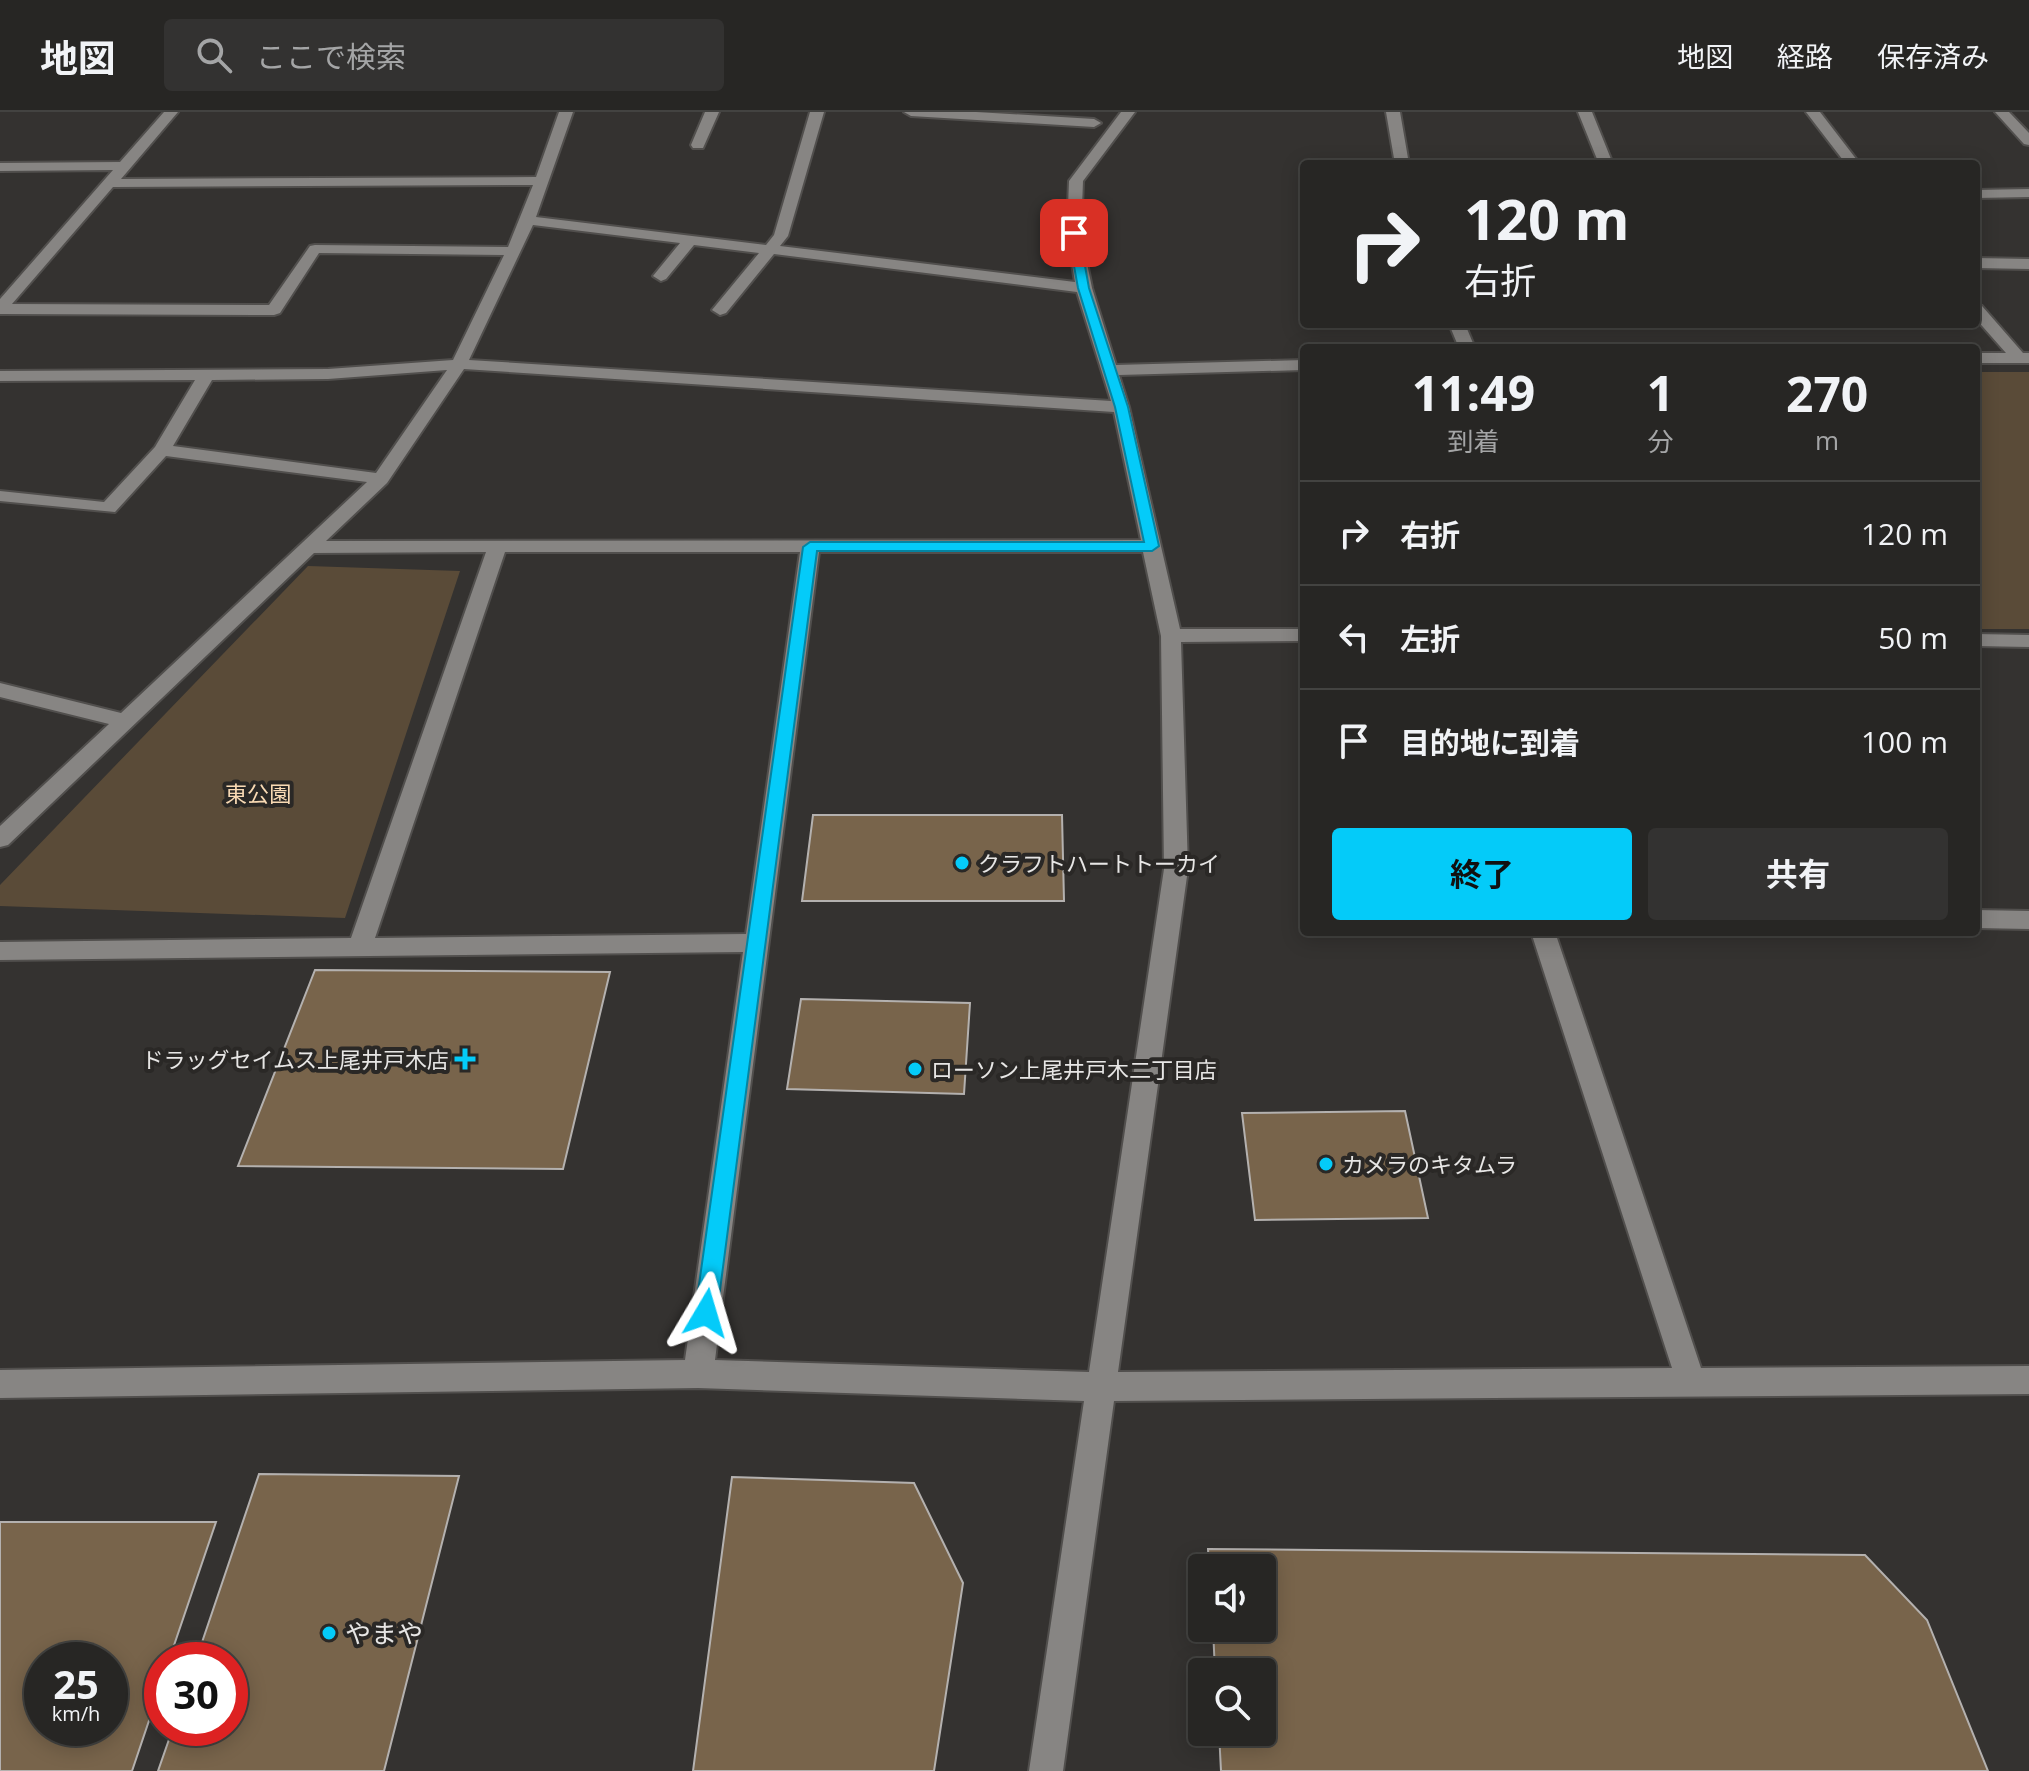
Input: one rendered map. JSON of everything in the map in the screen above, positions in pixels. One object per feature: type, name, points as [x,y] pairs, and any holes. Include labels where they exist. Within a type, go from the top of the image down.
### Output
[{"type":"street","points":[[0,309],[171,112]]},
{"type":"street","points":[[0,839],[313,547],[381,479],[459,364],[528,220],[566,112]]},
{"type":"street","points":[[698,145],[712,112]]},
{"type":"street","points":[[720,310],[781,236],[817,112]]},
{"type":"street","points":[[911,112],[1119,120]]},
{"type":"street","points":[[1083,112],[1119,120]]},
{"type":"street","points":[[1393,112],[1401,160]]},
{"type":"street","points":[[1585,112],[1604,160]]},
{"type":"street","points":[[1813,112],[1850,160]]},
{"type":"street","points":[[2002,112],[2029,141]]},
{"type":"street","points":[[1046,1771],[1176,869],[1171,636],[1121,407],[1084,288],[1074,233],[1076,181],[1119,120]]},
{"type":"street","points":[[0,167],[122,166]]},
{"type":"street","points":[[108,183],[543,181]]},
{"type":"street","points":[[1980,194],[2029,193]]},
{"type":"street","points":[[528,220],[1084,288]]},
{"type":"street","points":[[661,276],[689,241]]},
{"type":"street","points":[[0,309],[274,310],[315,249],[512,251]]},
{"type":"street","points":[[1980,263],[2029,264]]},
{"type":"street","points":[[0,285],[21,285]]},
{"type":"street","points":[[1980,313],[2024,358]]},
{"type":"street","points":[[1980,358],[2024,358]]},
{"type":"street","points":[[0,376],[328,374],[459,364],[1121,407]]},
{"type":"street","points":[[1111,370],[1300,365]]},
{"type":"street","points":[[0,496],[109,508],[162,450],[206,375]]},
{"type":"street","points":[[162,450],[381,479]]},
{"type":"street","points":[[313,547],[1152,546]]},
{"type":"street","points":[[360,947],[497,547]]},
{"type":"street","points":[[698,1374],[810,547]]},
{"type":"street","points":[[1171,636],[1300,635]]},
{"type":"street","points":[[1980,640],[2029,641]]},
{"type":"street","points":[[0,690],[126,721]]},
{"type":"street","points":[[1980,919],[2029,920]]},
{"type":"street","points":[[1544,936],[1691,1382]]},
{"type":"street","points":[[0,951],[756,943]]},
{"type":"street","points":[[0,1384],[698,1374],[1103,1387],[2029,1380]]},
{"type":"green space","points":[[1980,372],[2029,372],[2029,629],[1980,629]]},
{"type":"green space","name":"東公園","points":[[308,566],[460,571],[345,918],[0,906],[0,885]]},
{"type":"building","points":[[813,815],[1062,815],[1064,901],[802,901]]},
{"type":"building","points":[[315,970],[610,972],[563,1169],[238,1166]]},
{"type":"building","points":[[801,999],[970,1003],[964,1094],[787,1089]]},
{"type":"building","points":[[1405,1111],[1428,1218],[1255,1220],[1242,1113]]},
{"type":"building","points":[[259,1474],[459,1476],[384,1771],[158,1771],[167,1746],[248,1746],[248,1642],[202,1642]]},
{"type":"building","points":[[732,1477],[914,1483],[963,1583],[934,1771],[693,1771]]},
{"type":"building","points":[[0,1522],[216,1522],[175,1642],[144,1642],[144,1735],[132,1771],[0,1771]]},
{"type":"building","points":[[1208,1549],[1865,1555],[1927,1620],[1988,1771],[1221,1771],[1220,1746],[1276,1746],[1276,1658],[1214,1658],[1214,1642],[1276,1642],[1276,1554],[1208,1554]]},
{"type":"place","name":"クラフトハートトーカイ","points":[[962,863]]},
{"type":"place","name":"ドラッグセイムス上尾井戸木店","points":[[465,1059]]},
{"type":"place","name":"ローソン上尾井戸木二丁目店","points":[[915,1069]]},
{"type":"place","name":"カメラのキタムラ","points":[[1326,1164]]},
{"type":"place","name":"やまや","points":[[329,1633]]},
{"type":"route","points":[[706,1313],[810,547],[1152,546],[1121,407],[1084,288],[1074,233]]}]
